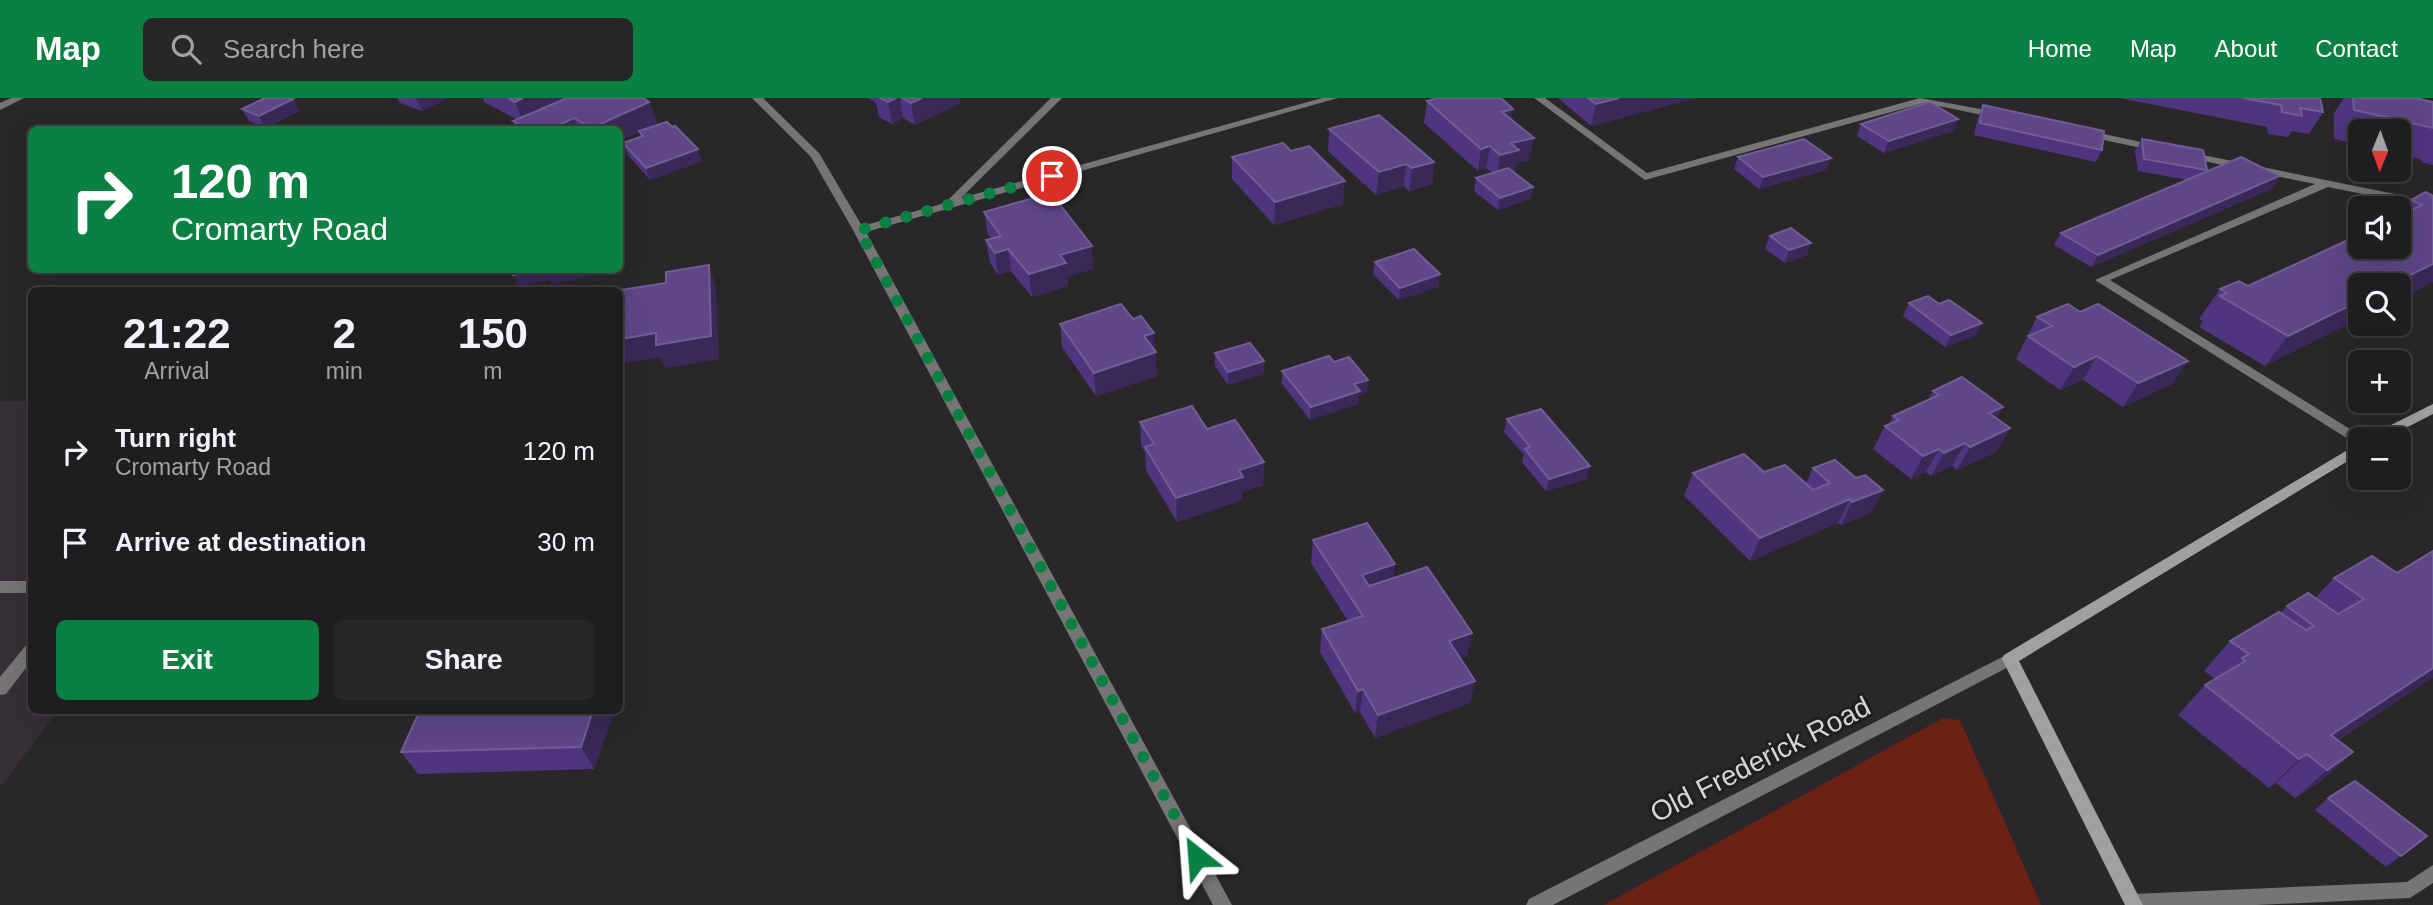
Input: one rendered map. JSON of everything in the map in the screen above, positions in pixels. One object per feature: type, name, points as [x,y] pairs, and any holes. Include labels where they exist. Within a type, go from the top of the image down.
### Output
[{"type":"street","points":[[0,107],[19,98]]},
{"type":"street","points":[[757,98],[815,155],[859,230],[1223,905]]},
{"type":"street","points":[[949,204],[1056,98]]},
{"type":"street","points":[[859,230],[1333,98]]},
{"type":"street","points":[[1539,98],[1644,177],[1924,100],[2005,116]]},
{"type":"street","points":[[2072,130],[2166,150]]},
{"type":"street","points":[[2179,153],[2433,208]]},
{"type":"street","points":[[2327,183],[2101,280],[2348,436]]},
{"type":"street","points":[[2397,427],[2433,408]]},
{"type":"street","name":"Old Frederick Road","points":[[1535,905],[2010,659],[2348,452]]},
{"type":"street","points":[[0,587],[28,587]]},
{"type":"street","points":[[0,689],[28,653]]},
{"type":"street","points":[[2010,659],[2134,904],[2410,890],[2433,873]]},
{"type":"shaded area","points":[[0,401],[28,401],[28,714],[56,714],[0,787]]},
{"type":"shaded area","points":[[1943,718],[1960,720],[2041,905],[1604,905]]},
{"type":"building","points":[[265,98],[293,99],[259,116],[242,109]]},
{"type":"building","points":[[567,98],[643,98],[649,102],[596,126],[588,126],[574,118],[557,126],[521,126],[513,121]]},
{"type":"building","points":[[880,98],[896,98],[888,102]]},
{"type":"building","points":[[902,98],[922,98],[911,103]]},
{"type":"building","points":[[1438,98],[1501,98],[1513,109],[1502,112],[1534,138],[1511,143],[1519,150],[1500,155],[1490,146],[1481,149],[1427,101]]},
{"type":"building","points":[[1588,98],[1619,98],[1596,104]]},
{"type":"building","points":[[2243,98],[2320,98],[2323,112],[2300,108],[2302,116],[2282,112],[2281,105]]},
{"type":"building","points":[[2353,98],[2415,98],[2433,102],[2433,128],[2412,123],[2412,119],[2394,119],[2354,110]]},
{"type":"building","points":[[1930,102],[1958,119],[1889,141],[1861,124]]},
{"type":"building","points":[[1983,105],[2104,131],[2102,150],[1980,123]]},
{"type":"building","points":[[1379,115],[1434,162],[1412,168],[1406,164],[1379,172],[1329,129]]},
{"type":"building","points":[[667,122],[672,127],[675,126],[698,149],[646,168],[623,143],[643,136],[639,131]]},
{"type":"building","points":[[1804,139],[1831,158],[1763,177],[1738,157]]},
{"type":"building","points":[[2142,139],[2203,150],[2207,170],[2144,159]]},
{"type":"building","points":[[1283,143],[1291,151],[1309,146],[1345,181],[1275,202],[1232,157]]},
{"type":"building","points":[[2241,157],[2279,176],[2098,255],[2061,233]]},
{"type":"building","points":[[1508,168],[1533,187],[1500,198],[1476,178]]},
{"type":"building","points":[[2426,192],[2433,196],[2433,264],[2411,275],[2348,273],[2348,306],[2288,336],[2220,296],[2227,293],[2220,289],[2239,281],[2248,286],[2348,240],[2348,259],[2411,259],[2411,210],[2422,205],[2411,200]]},
{"type":"building","points":[[1051,193],[1092,246],[1060,255],[1066,263],[1029,274],[1008,249],[995,253],[986,240],[1001,236],[984,212]]},
{"type":"building","points":[[1791,228],[1811,243],[1789,250],[1770,236]]},
{"type":"building","points":[[1414,249],[1440,274],[1400,288],[1375,262]]},
{"type":"building","points":[[709,265],[711,336],[656,345],[656,333],[623,338],[623,290],[666,283],[666,272]]},
{"type":"building","points":[[1928,296],[1939,304],[1949,300],[1982,323],[1951,335],[1909,303]]},
{"type":"building","points":[[1121,304],[1133,319],[1141,316],[1154,333],[1144,336],[1156,352],[1094,373],[1060,324]]},
{"type":"building","points":[[2068,304],[2080,312],[2098,304],[2188,361],[2138,383],[2097,356],[2074,367],[2028,336],[2052,326],[2037,317]]},
{"type":"building","points":[[1250,343],[1264,361],[1228,372],[1215,353]]},
{"type":"building","points":[[1329,356],[1334,362],[1349,357],[1368,380],[1354,384],[1360,391],[1311,407],[1282,371]]},
{"type":"building","points":[[1962,377],[2003,407],[1989,413],[2010,428],[1970,447],[1965,443],[1944,453],[1939,449],[1923,456],[1885,426],[1899,420],[1893,416],[1939,395],[1933,391]]},
{"type":"building","points":[[1192,406],[1207,429],[1235,420],[1264,462],[1239,470],[1243,477],[1176,498],[1145,447],[1154,444],[1140,422]]},
{"type":"building","points":[[1541,409],[1590,466],[1549,479],[1525,449],[1530,447],[1507,419]]},
{"type":"building","points":[[1744,454],[1764,472],[1785,465],[1813,490],[1830,483],[1813,468],[1835,460],[1856,478],[1865,475],[1883,490],[1852,502],[1850,499],[1760,538],[1693,473]]},
{"type":"building","points":[[1367,523],[1395,564],[1362,575],[1369,586],[1427,567],[1472,633],[1449,641],[1475,681],[1378,715],[1363,689],[1358,691],[1322,629],[1363,616],[1313,540]]},
{"type":"building","points":[[2433,551],[2433,668],[2331,735],[2353,752],[2327,770],[2307,754],[2299,759],[2205,685],[2245,661],[2242,658],[2249,654],[2230,641],[2279,612],[2306,630],[2314,626],[2287,606],[2308,593],[2338,614],[2364,599],[2334,578],[2372,556],[2397,573]]},
{"type":"building","points":[[418,714],[592,714],[581,747],[401,752]]},
{"type":"building","points":[[2355,781],[2427,836],[2401,856],[2328,798]]},
{"type":"route","points":[[1052,176],[859,230],[1197,857]]}]
